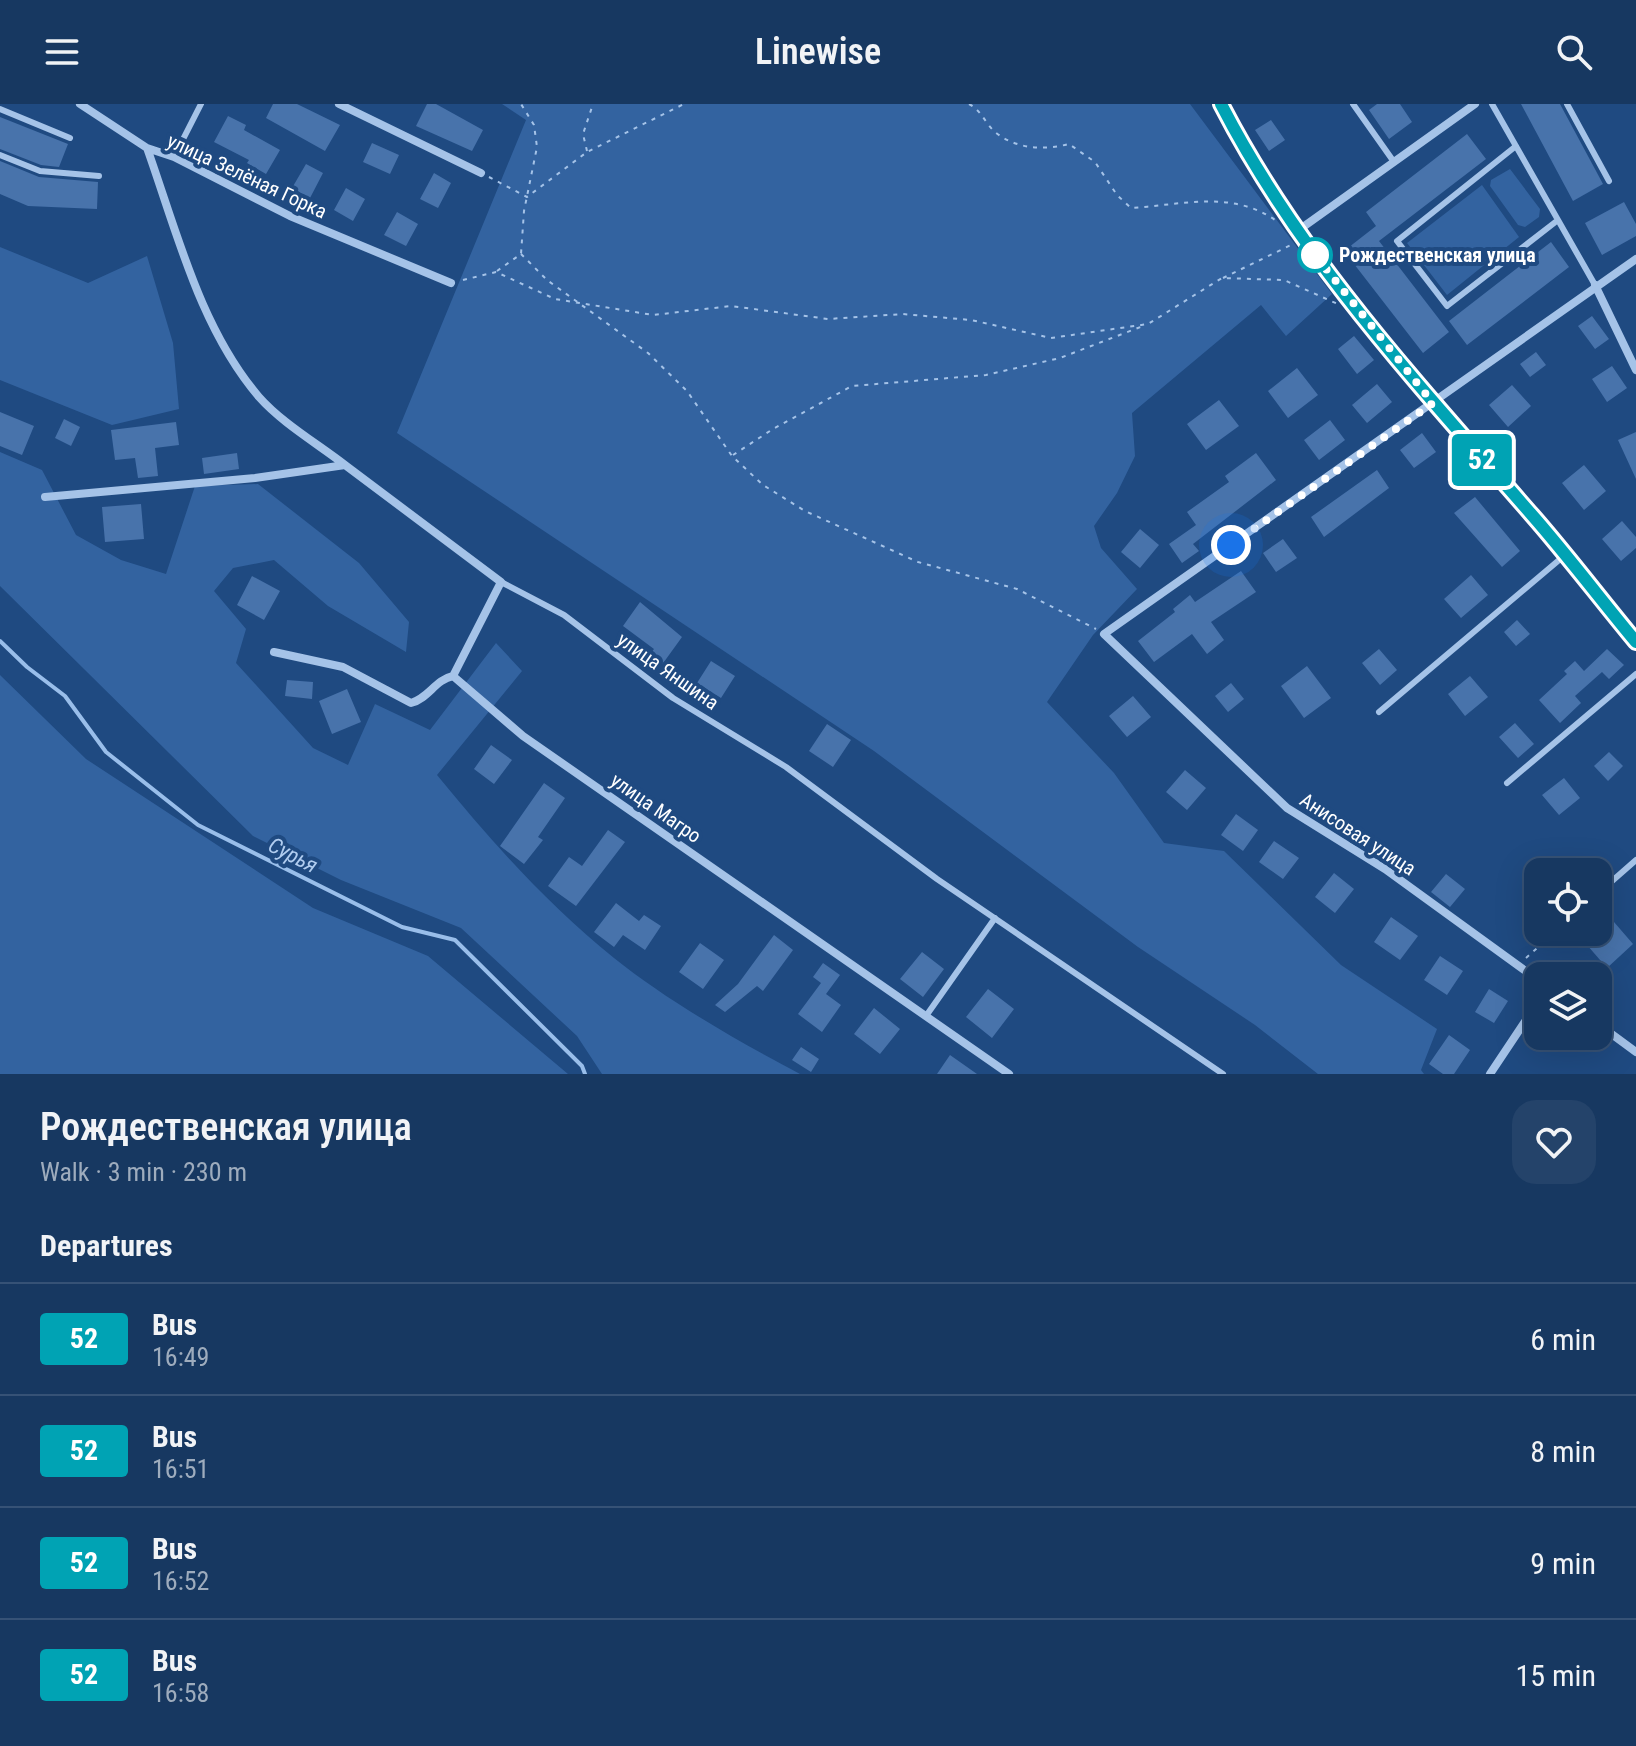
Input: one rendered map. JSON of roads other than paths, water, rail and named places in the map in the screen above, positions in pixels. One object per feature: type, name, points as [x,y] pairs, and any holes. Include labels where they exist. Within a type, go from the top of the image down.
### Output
[{"type":"street","name":"улица Зелёная Горка","points":[[80,104],[147,148],[174,157],[290,216],[451,283]]},
{"type":"street","points":[[339,104],[481,173]]},
{"type":"street","points":[[1221,104],[1299,236],[1433,403],[1636,642]]},
{"type":"street","points":[[1299,236],[1475,104]]},
{"type":"street","name":"улица Яншина","points":[[147,148],[198,292],[224,346],[260,399],[501,582]]},
{"type":"street","points":[[1433,403],[1595,285],[1636,259]]},
{"type":"street","points":[[1595,285],[1636,370]]},
{"type":"street","name":"Анисовая улица","points":[[1433,403],[1104,634],[1287,808],[1385,869],[1524,970]]},
{"type":"street","points":[[45,497],[255,478],[345,465]]},
{"type":"street","points":[[274,652],[343,667],[411,703],[426,696],[440,679],[453,676],[501,582]]},
{"type":"street","name":"улица Магро","points":[[453,676],[523,736],[1009,1074]]},
{"type":"street","points":[[1490,1074],[1524,1023]]},
{"type":"street","points":[[1612,1034],[1636,1052]]},
{"type":"lane","points":[[174,157],[201,104]]},
{"type":"lane","points":[[1353,104],[1394,162]]},
{"type":"lane","points":[[1492,104],[1595,285]]},
{"type":"lane","points":[[1567,104],[1609,181]]},
{"type":"lane","points":[[0,109],[70,138]]},
{"type":"lane","points":[[1516,146],[1397,241],[1447,306],[1558,220]]},
{"type":"lane","points":[[0,155],[40,171],[99,176]]},
{"type":"lane","points":[[1379,712],[1565,555]]},
{"type":"lane","name":"улица Яншина","points":[[501,582],[564,615],[673,698],[786,767],[995,918],[1223,1074]]},
{"type":"lane","points":[[1507,783],[1636,674]]},
{"type":"lane","points":[[1612,881],[1636,860]]},
{"type":"lane","points":[[926,1016],[995,918]]},
{"type":"waterway","name":"Сурья","points":[[0,641],[27,667],[65,696],[106,752],[198,825],[402,927],[455,940],[582,1066],[585,1074]]},
{"type":"place","name":"Рождественская улица","points":[[1315,255]]}]
